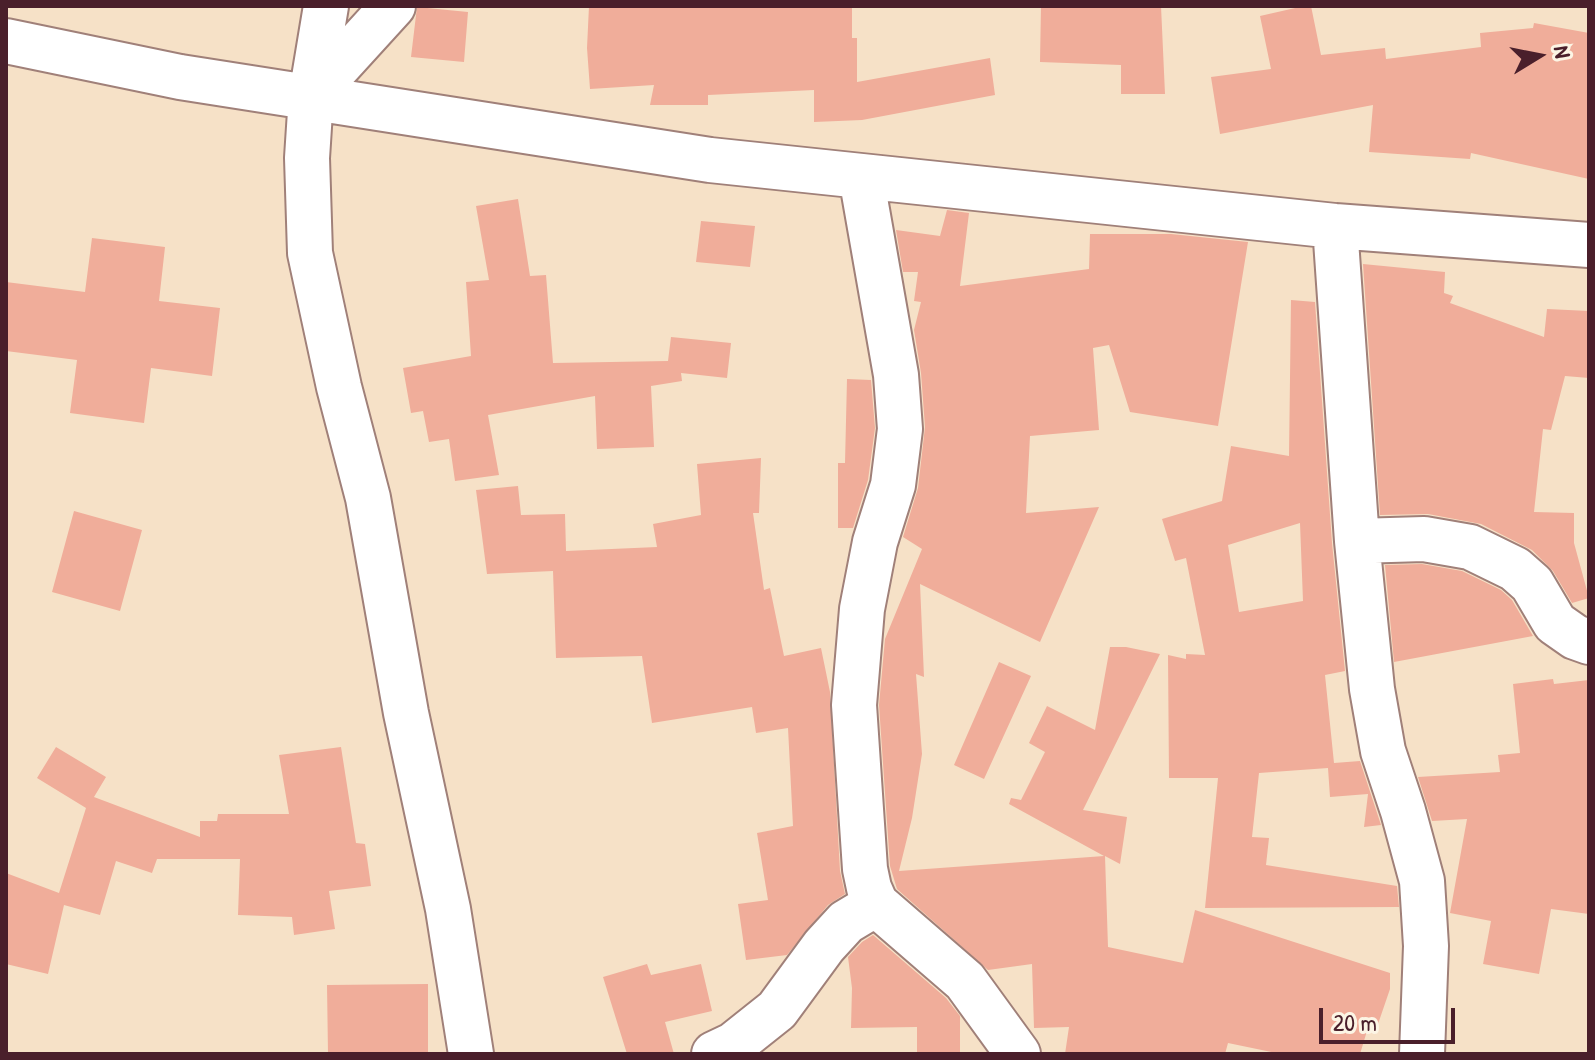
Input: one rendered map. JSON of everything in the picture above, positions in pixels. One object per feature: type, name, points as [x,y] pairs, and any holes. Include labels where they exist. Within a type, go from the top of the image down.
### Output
[{"type":"street","points":[[326,6],[311,96],[307,158],[310,253],[339,387],[368,498],[406,713],[448,909],[471,1054]]},
{"type":"street","points":[[311,96],[393,6]]},
{"type":"street","points":[[6,41],[180,77],[710,160],[1335,226],[1589,245]]},
{"type":"street","points":[[861,176],[896,375],[900,429],[893,485],[875,542],[862,609],[854,705],[861,846],[869,888],[876,904],[965,981],[1003,1038],[1018,1054]]},
{"type":"street","points":[[1335,226],[1357,541],[1372,689],[1383,751],[1422,881],[1426,946],[1422,1054]]},
{"type":"street","points":[[1357,541],[1424,539],[1470,547],[1515,569],[1532,584],[1555,623],[1575,637],[1589,642]]},
{"type":"street","points":[[750,1054],[777,1010],[824,946],[846,922],[876,904]]},
{"type":"street","points":[[714,1054],[733,1045],[777,1010]]},
{"type":"building","points":[[589,6],[852,6],[852,38],[857,38],[857,82],[990,58],[995,95],[862,120],[814,122],[814,90],[708,95],[708,105],[650,105],[654,85],[590,89],[587,48]]},
{"type":"building","points":[[1041,6],[1161,6],[1165,94],[1121,94],[1121,65],[1040,62]]},
{"type":"building","points":[[1311,6],[1321,55],[1385,48],[1386,59],[1481,47],[1480,33],[1533,28],[1534,23],[1589,33],[1589,179],[1471,153],[1470,159],[1369,152],[1373,105],[1220,134],[1211,77],[1271,69],[1260,16]]},
{"type":"building","points":[[417,7],[468,12],[464,62],[411,57]]},
{"type":"building","points":[[518,199],[530,276],[546,275],[553,363],[668,361],[671,337],[731,343],[727,378],[681,373],[682,381],[651,386],[654,447],[597,449],[595,396],[488,415],[499,475],[455,481],[449,439],[429,442],[423,411],[411,413],[403,368],[471,356],[466,282],[489,280],[476,206]]},
{"type":"building","points":[[947,210],[969,213],[960,286],[1089,269],[1090,234],[1171,234],[1248,242],[1218,426],[1130,412],[1109,345],[1093,348],[1099,430],[1030,436],[1026,513],[1099,507],[1040,642],[920,584],[924,677],[916,674],[922,754],[912,818],[899,871],[1104,856],[1009,804],[1011,798],[1021,800],[1045,752],[1029,743],[1047,706],[1095,730],[1110,647],[1160,654],[1083,810],[1127,817],[1120,864],[1105,856],[1108,947],[1183,963],[1195,910],[1390,973],[1390,989],[1378,1024],[1370,1021],[1360,1054],[1281,1054],[1228,1043],[1225,1054],[1065,1054],[1069,1027],[1034,1028],[1032,964],[988,970],[897,889],[890,866],[879,705],[885,639],[922,549],[903,537],[918,488],[925,427],[914,330],[921,302],[914,301],[918,272],[903,272],[896,230],[940,236]]},
{"type":"building","points":[[701,221],[755,226],[750,267],[696,262]]},
{"type":"building","points":[[92,238],[165,247],[159,301],[220,308],[212,376],[151,368],[144,423],[70,413],[77,360],[6,351],[6,282],[85,292]]},
{"type":"building","points":[[1363,264],[1445,272],[1444,293],[1453,296],[1450,303],[1544,337],[1547,309],[1589,311],[1589,378],[1565,376],[1551,430],[1543,429],[1534,512],[1574,513],[1574,543],[1589,598],[1572,603],[1553,571],[1532,550],[1481,524],[1428,514],[1380,515]]},
{"type":"building","points":[[1291,300],[1315,302],[1332,543],[1345,671],[1325,675],[1334,763],[1360,761],[1381,825],[1364,827],[1368,794],[1330,797],[1328,768],[1259,773],[1252,837],[1269,838],[1266,865],[1397,886],[1399,907],[1205,908],[1218,778],[1169,778],[1168,655],[1186,659],[1186,654],[1205,655],[1186,558],[1175,561],[1162,519],[1222,501],[1231,446],[1289,456]],"holes":[[[1300,523],[1303,601],[1239,612],[1228,545]]]},
{"type":"building","points":[[847,379],[871,380],[875,428],[868,480],[853,528],[838,528],[838,463],[845,463]]},
{"type":"building","points":[[761,458],[759,513],[753,513],[764,590],[770,588],[784,656],[821,648],[830,692],[840,871],[845,894],[828,905],[787,955],[746,960],[738,904],[768,900],[757,833],[793,826],[788,728],[756,733],[752,707],[652,723],[642,656],[556,658],[553,571],[487,574],[476,490],[518,486],[521,515],[565,514],[566,551],[657,547],[653,524],[701,515],[697,464]]},
{"type":"building","points":[[74,511],[142,530],[120,611],[52,592]]},
{"type":"building","points":[[1422,564],[1462,571],[1501,590],[1512,600],[1533,636],[1394,662],[1385,565]]},
{"type":"building","points":[[999,662],[1031,676],[984,779],[954,765]]},
{"type":"building","points":[[1553,679],[1554,684],[1589,680],[1589,914],[1551,909],[1539,974],[1483,964],[1491,921],[1450,913],[1467,819],[1432,821],[1418,777],[1500,772],[1498,755],[1520,753],[1513,684]]},
{"type":"building","points":[[56,747],[106,777],[94,797],[200,837],[200,821],[217,821],[218,814],[289,814],[279,755],[341,747],[356,843],[365,844],[371,886],[329,891],[335,929],[294,935],[292,917],[238,915],[240,859],[157,859],[152,873],[116,861],[100,915],[64,905],[48,974],[6,964],[6,873],[59,893],[86,808],[37,778]]},
{"type":"building","points":[[873,935],[946,998],[960,1016],[960,1054],[917,1054],[917,1027],[851,1028],[852,988],[848,957]]},
{"type":"building","points":[[647,964],[651,975],[701,964],[712,1011],[665,1022],[674,1054],[627,1054],[603,977]]},
{"type":"building","points":[[428,984],[428,1054],[328,1054],[327,985]]}]
